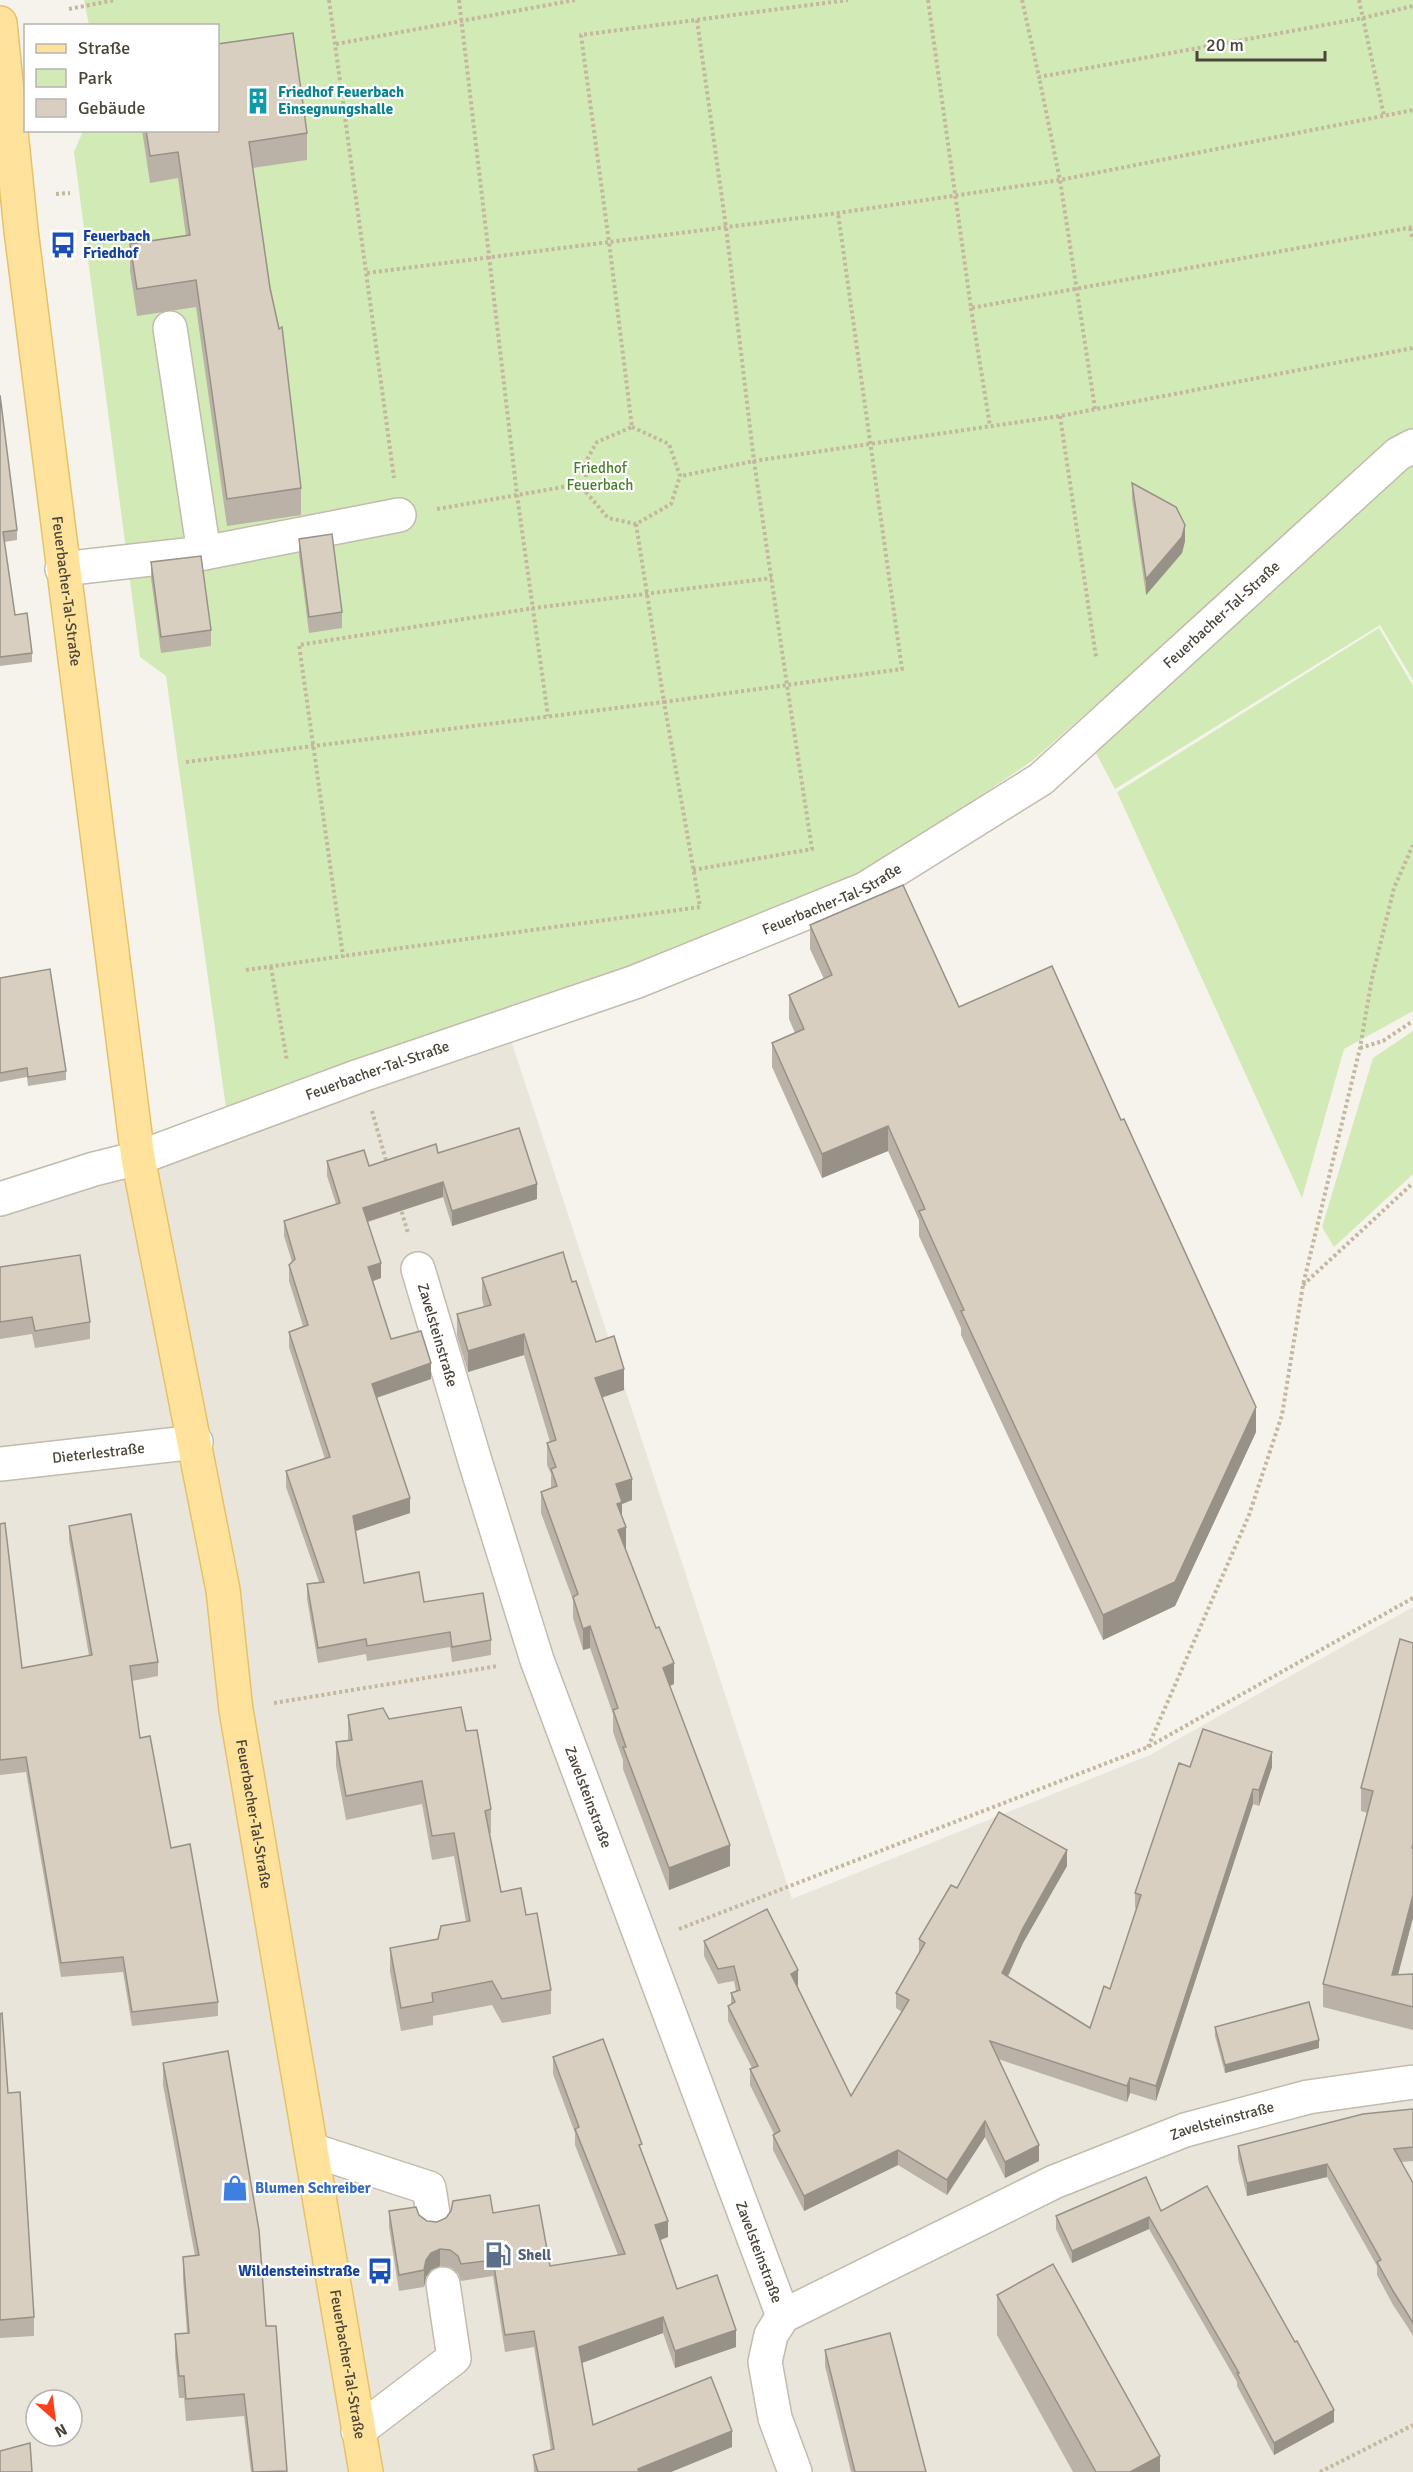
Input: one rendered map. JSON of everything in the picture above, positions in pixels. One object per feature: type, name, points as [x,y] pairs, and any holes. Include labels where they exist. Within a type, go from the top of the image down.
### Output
[{"type":"main road","name":"Feuerbacher-Tal-Straße","points":[[0,23],[17,199],[138,1158],[196,1442],[223,1590],[236,1710],[366,2472]]},
{"type":"street","points":[[170,328],[204,553]]},
{"type":"street","name":"Feuerbacher-Tal-Straße","points":[[138,1158],[360,1076],[635,982],[865,889],[1041,779],[1398,454],[1413,446]]},
{"type":"street","points":[[62,569],[204,553],[399,515]]},
{"type":"street","points":[[0,1199],[94,1169],[138,1158]]},
{"type":"street","name":"Zavelsteinstraße","points":[[418,1269],[537,1660],[783,2316]]},
{"type":"street","name":"Dieterlestraße","points":[[0,1464],[196,1442]]},
{"type":"street","name":"Zavelsteinstraße","points":[[795,2472],[776,2418],[765,2362],[771,2335],[783,2316],[1054,2182],[1185,2130],[1308,2097],[1413,2082]]},
{"type":"street","points":[[312,2150],[429,2188],[434,2220]]},
{"type":"street","points":[[358,2431],[454,2358],[443,2284]]},
{"type":"path","points":[[69,9],[115,0]]},
{"type":"path","points":[[329,0],[399,515],[586,483]]},
{"type":"path","points":[[459,0],[517,495],[548,716]]},
{"type":"path","points":[[336,44],[575,0]]},
{"type":"path","points":[[632,427],[581,34],[848,0]]},
{"type":"path","points":[[928,0],[971,308],[990,426]]},
{"type":"path","points":[[1022,0],[1060,180],[1095,409]]},
{"type":"path","points":[[1359,0],[1384,116]]},
{"type":"path","points":[[1039,77],[1363,18],[1413,6]]},
{"type":"path","points":[[693,870],[812,849],[754,461],[726,227],[697,20]]},
{"type":"path","points":[[367,273],[837,213],[1060,180],[1413,110]]},
{"type":"path","points":[[186,762],[664,702],[902,669],[837,213]]},
{"type":"path","points":[[971,308],[1412,228],[1413,240]]},
{"type":"path","points":[[680,476],[754,461],[1060,416],[1413,348]]},
{"type":"path","points":[[1060,416],[1096,657]]},
{"type":"path","points":[[632,427],[669,444],[680,476],[671,504],[636,524],[608,518],[586,492],[586,461],[597,442],[632,427]]},
{"type":"path","points":[[246,970],[700,907],[636,524]]},
{"type":"path","points":[[343,956],[299,645],[534,608],[772,578]]},
{"type":"path","points":[[1148,1747],[1250,1515],[1282,1414],[1303,1285],[1360,1048],[1372,978],[1394,888],[1413,845]]},
{"type":"path","points":[[271,967],[285,1050]]},
{"type":"path","points":[[1360,1048],[1383,1041],[1413,1021]]},
{"type":"path","points":[[360,1076],[391,1175]]},
{"type":"path","points":[[1303,1285],[1413,1184]]},
{"type":"path","points":[[397,1196],[418,1269]]},
{"type":"path","points":[[644,1942],[1148,1747],[1413,1598]]},
{"type":"path","points":[[236,1710],[326,1693],[537,1660]]},
{"type":"path","points":[[1320,2472],[1413,2425]]},
{"type":"shaded area","points":[[511,1040],[792,1899],[1150,1755],[1413,1607],[1413,2472],[0,2472],[0,1207]]},
{"type":"green space","name":"Friedhof Feuerbach","points":[[84,0],[1413,0],[1413,431],[1394,442],[1032,761],[808,912],[227,1115],[166,676],[140,657],[74,152],[83,132],[219,132],[219,24],[89,24]]},
{"type":"green space","points":[[1413,456],[1413,680],[1380,625],[1115,789],[1096,753],[1403,462]]},
{"type":"green space","points":[[1379,628],[1413,686],[1413,1011],[1344,1049],[1302,1198],[1117,792]]},
{"type":"green space","points":[[1413,1031],[1413,1174],[1334,1247],[1322,1227],[1373,1058]]},
{"type":"building","points":[[293,33],[307,133],[249,142],[270,288],[279,329],[282,327],[301,488],[227,499],[196,280],[137,289],[130,244],[190,235],[178,152],[150,156],[146,132],[219,132],[219,44]]},
{"type":"building","points":[[0,395],[17,530],[3,532],[15,615],[27,613],[32,653],[0,657]]},
{"type":"building","points":[[1132,483],[1176,507],[1185,525],[1182,537],[1146,579]]},
{"type":"building","points":[[332,534],[342,612],[309,617],[299,539]]},
{"type":"building","points":[[201,556],[211,630],[161,637],[151,562]]},
{"type":"building","points":[[903,885],[959,1007],[1052,966],[1121,1120],[1124,1119],[1256,1407],[1175,1582],[1103,1615],[961,1311],[964,1310],[919,1211],[925,1209],[888,1126],[822,1154],[772,1043],[804,1029],[789,995],[832,975],[810,925]]},
{"type":"building","points":[[50,969],[66,1071],[28,1077],[27,1068],[0,1073],[0,978]]},
{"type":"building","points":[[519,1128],[537,1184],[452,1211],[443,1182],[363,1208],[381,1263],[368,1267],[391,1339],[421,1331],[431,1363],[372,1384],[410,1498],[353,1516],[364,1583],[419,1572],[424,1602],[483,1593],[491,1640],[452,1647],[450,1632],[367,1646],[366,1639],[318,1648],[307,1584],[324,1582],[286,1471],[330,1457],[289,1332],[308,1325],[289,1265],[295,1259],[284,1221],[340,1203],[327,1161],[364,1150],[369,1166],[436,1144],[438,1153]]},
{"type":"building","points":[[563,1252],[572,1282],[576,1281],[596,1342],[614,1336],[624,1369],[595,1378],[632,1479],[616,1484],[622,1502],[617,1504],[626,1527],[618,1530],[656,1628],[659,1627],[674,1663],[663,1668],[730,1845],[669,1868],[623,1747],[626,1747],[613,1710],[618,1708],[590,1626],[583,1629],[573,1597],[578,1594],[541,1492],[557,1486],[551,1469],[556,1467],[547,1443],[556,1440],[524,1334],[468,1351],[457,1314],[491,1305],[482,1278]]},
{"type":"building","points":[[80,1255],[90,1322],[35,1331],[32,1317],[0,1322],[0,1267]]},
{"type":"building","points":[[131,1514],[158,1662],[130,1666],[140,1738],[150,1736],[171,1848],[190,1844],[218,2002],[132,2012],[123,1957],[61,1963],[26,1757],[0,1760],[0,1524],[5,1523],[22,1668],[92,1655],[69,1526]]},
{"type":"building","points":[[1400,1639],[1413,1643],[1413,1895],[1392,1975],[1413,1974],[1413,2007],[1323,1984],[1373,1791],[1361,1788]]},
{"type":"building","points":[[461,1707],[466,1731],[477,1730],[491,1809],[485,1811],[501,1892],[521,1888],[526,1915],[537,1913],[551,1990],[502,1999],[492,1981],[432,1993],[433,2002],[401,2008],[390,1948],[438,1939],[441,1926],[470,1921],[454,1833],[432,1836],[422,1781],[346,1796],[336,1742],[352,1740],[348,1715],[383,1708],[389,1719]]},
{"type":"building","points":[[1203,1729],[1272,1752],[1259,1790],[1253,1789],[1156,2086],[1130,2078],[1127,2086],[990,2041],[1039,2145],[1005,2162],[985,2121],[947,2180],[898,2150],[804,2196],[773,2135],[780,2131],[750,2069],[758,2066],[728,2006],[735,2002],[731,1993],[740,1990],[734,1966],[718,1969],[704,1941],[767,1909],[798,1970],[791,1974],[851,2096],[909,2000],[896,1993],[925,1943],[919,1939],[951,1885],[957,1888],[999,1812],[1067,1850],[1023,1928],[1002,1973],[1090,2028],[1104,1986],[1110,1989],[1141,1895],[1135,1893],[1179,1763],[1190,1767]]},
{"type":"building","points":[[1309,2002],[1319,2040],[1225,2065],[1215,2027]]},
{"type":"building","points":[[2,2013],[8,2093],[20,2092],[34,2317],[0,2320],[0,2014]]},
{"type":"building","points":[[603,2039],[668,2221],[655,2225],[677,2289],[717,2275],[736,2330],[675,2351],[663,2317],[579,2347],[593,2425],[711,2377],[732,2431],[638,2469],[639,2472],[538,2472],[533,2455],[554,2449],[534,2331],[505,2335],[493,2260],[461,2264],[458,2256],[450,2250],[440,2249],[431,2253],[426,2260],[424,2270],[399,2275],[389,2211],[416,2207],[419,2215],[427,2221],[437,2222],[446,2218],[451,2211],[453,2201],[490,2195],[493,2213],[539,2205],[550,2266],[625,2254],[575,2129],[579,2127],[553,2057]]},
{"type":"building","points":[[228,2051],[259,2230],[266,2326],[276,2326],[287,2471],[253,2472],[244,2394],[186,2399],[184,2376],[179,2376],[175,2334],[189,2333],[183,2257],[199,2255],[163,2063]]},
{"type":"building","points":[[1413,2109],[1413,2147],[1394,2149],[1413,2183],[1413,2323],[1377,2262],[1381,2260],[1327,2164],[1247,2183],[1238,2146],[1363,2114]]},
{"type":"building","points":[[1146,2177],[1161,2211],[1207,2186],[1295,2342],[1297,2341],[1334,2410],[1274,2443],[1237,2373],[1239,2373],[1149,2217],[1072,2251],[1056,2216]]},
{"type":"building","points":[[1053,2264],[1160,2456],[1130,2472],[1096,2472],[997,2295]]},
{"type":"building","points":[[890,2333],[926,2472],[855,2472],[825,2350]]},
{"type":"building","points":[[24,2445],[24,2448],[30,2448],[32,2472],[0,2472],[0,2451]]},
{"type":"place","name":"Friedhof Feuerbach Einsegnungshalle","points":[[258,101]]},
{"type":"place","name":"Feuerbach Friedhof","points":[[63,245]]},
{"type":"place","name":"Blumen Schreiber","points":[[235,2188]]},
{"type":"place","name":"Shell","points":[[498,2255]]},
{"type":"place","name":"Wildensteinstraße","points":[[380,2271]]}]
